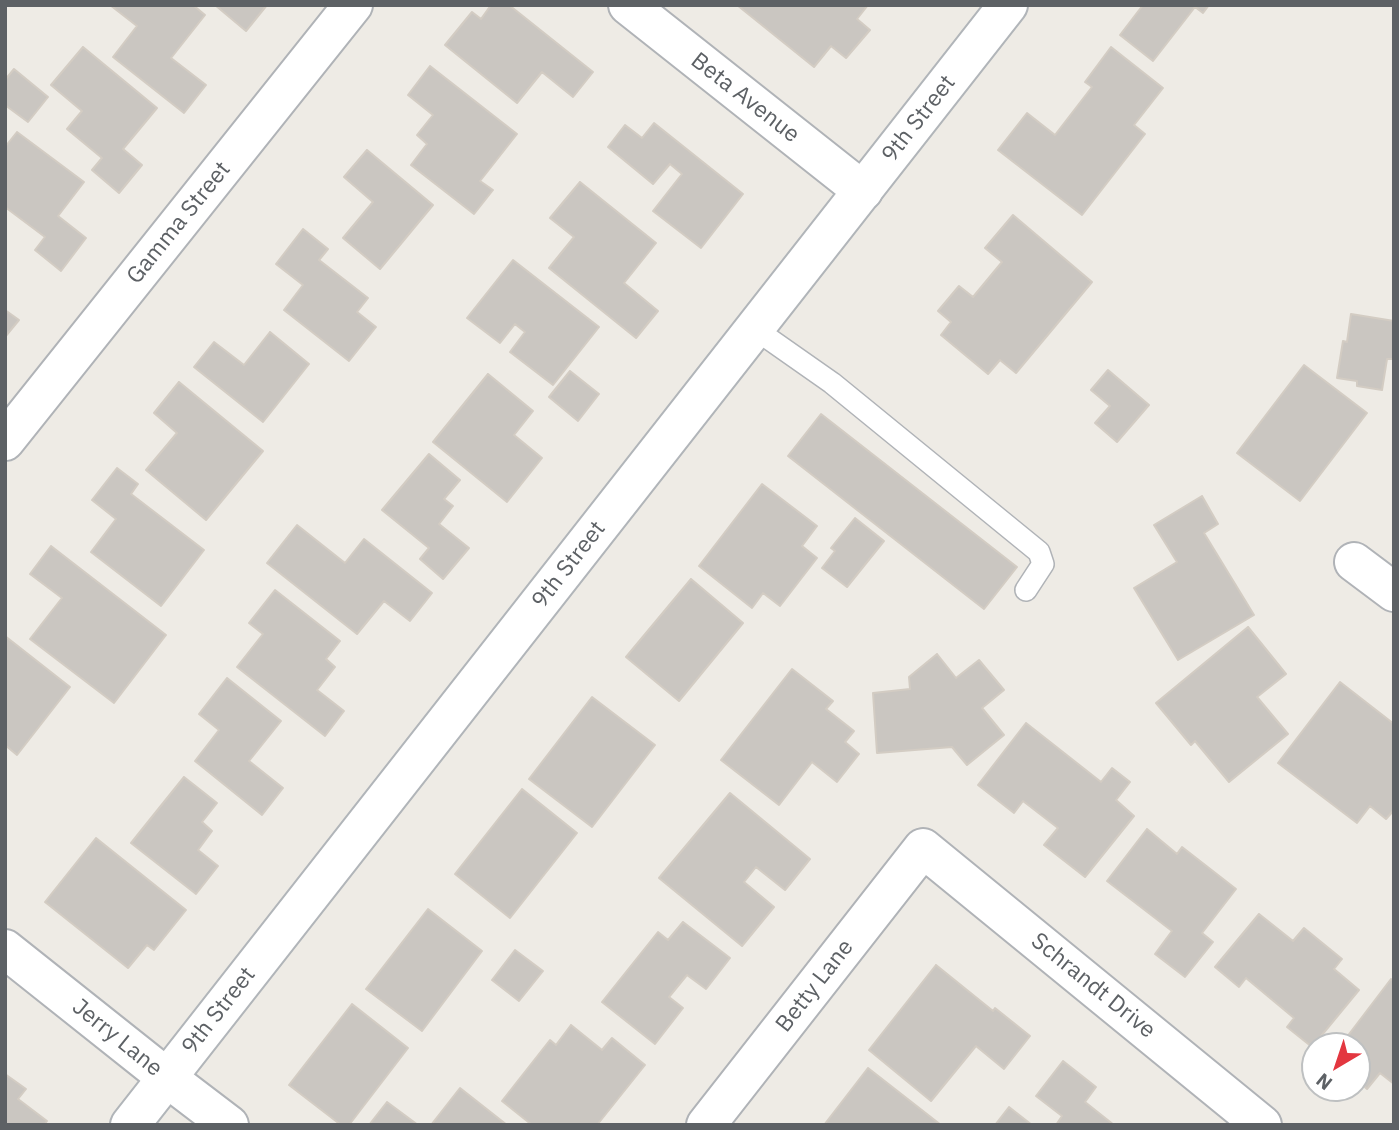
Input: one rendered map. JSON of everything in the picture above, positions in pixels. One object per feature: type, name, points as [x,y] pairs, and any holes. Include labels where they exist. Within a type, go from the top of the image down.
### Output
[{"type":"street","name":"Gamma Street","points":[[5,441],[353,5]]},
{"type":"street","name":"Beta Avenue","points":[[628,5],[863,191]]},
{"type":"street","name":"9th Street","points":[[130,1125],[1008,5]]},
{"type":"street","points":[[1354,562],[1394,592]]},
{"type":"street","name":"Betty Lane","points":[[706,1125],[923,848]]},
{"type":"street","name":"Schrandt Drive","points":[[923,848],[1262,1125]]},
{"type":"street","name":"Jerry Lane","points":[[5,949],[229,1125]]},
{"type":"lane","points":[[755,329],[832,383],[1039,552],[1043,564],[1026,590]]},
{"type":"building","points":[[110,5],[193,5],[205,15],[171,58],[206,85],[184,113],[113,57],[137,26]]},
{"type":"building","points":[[215,5],[267,5],[246,31]]},
{"type":"building","points":[[491,5],[509,5],[593,72],[573,97],[542,72],[517,103],[445,45],[472,12],[481,19]]},
{"type":"building","points":[[737,5],[868,5],[857,19],[870,30],[846,58],[831,46],[814,67]]},
{"type":"building","points":[[1143,5],[1209,5],[1203,13],[1195,7],[1153,61],[1120,35]]},
{"type":"building","points":[[83,47],[157,108],[123,149],[142,165],[119,193],[92,170],[102,158],[67,129],[82,111],[51,85]]},
{"type":"building","points":[[1111,47],[1163,88],[1134,125],[1145,134],[1082,215],[998,150],[1027,113],[1055,135],[1092,87],[1085,82]]},
{"type":"building","points":[[430,66],[517,134],[480,181],[493,190],[474,214],[411,165],[427,144],[417,135],[433,115],[408,95]]},
{"type":"building","points":[[14,69],[48,97],[28,122],[5,105],[5,80]]},
{"type":"building","points":[[654,123],[743,194],[701,248],[653,211],[682,174],[670,164],[653,184],[608,147],[625,125],[642,138]]},
{"type":"building","points":[[17,132],[84,182],[58,216],[86,238],[61,271],[35,250],[45,237],[5,207],[5,147]]},
{"type":"building","points":[[367,150],[433,205],[380,269],[343,238],[373,202],[344,177]]},
{"type":"building","points":[[580,182],[656,243],[624,283],[658,311],[636,338],[549,268],[574,237],[550,218]]},
{"type":"building","points":[[1013,215],[1092,282],[1016,373],[1000,360],[988,374],[941,335],[951,322],[938,311],[959,286],[973,297],[1002,262],[985,248]]},
{"type":"building","points":[[303,229],[328,249],[319,260],[368,298],[357,312],[376,327],[349,361],[284,310],[303,285],[276,264]]},
{"type":"building","points":[[513,260],[599,327],[553,385],[510,352],[525,332],[515,324],[500,343],[467,318]]},
{"type":"building","points":[[5,310],[19,320],[5,337]]},
{"type":"building","points":[[1351,314],[1394,321],[1394,359],[1387,359],[1382,390],[1357,386],[1357,381],[1337,378]]},
{"type":"building","points":[[270,332],[309,364],[263,422],[194,367],[214,342],[244,365]]},
{"type":"building","points":[[1304,365],[1367,413],[1300,501],[1237,453]]},
{"type":"building","points":[[1108,370],[1149,405],[1117,442],[1095,423],[1110,406],[1091,390]]},
{"type":"building","points":[[570,371],[599,394],[578,421],[549,397]]},
{"type":"building","points":[[488,374],[533,411],[514,435],[542,458],[507,502],[433,442]]},
{"type":"building","points":[[179,382],[263,451],[206,520],[146,470],[177,433],[154,413]]},
{"type":"building","points":[[821,414],[1017,567],[984,609],[788,456]]},
{"type":"building","points":[[429,454],[460,480],[444,499],[453,506],[439,524],[469,548],[443,579],[420,559],[429,548],[382,510]]},
{"type":"building","points":[[117,468],[138,484],[131,494],[204,550],[161,606],[91,552],[116,519],[92,500]]},
{"type":"building","points":[[762,484],[817,526],[802,546],[817,558],[780,606],[763,593],[752,608],[699,566]]},
{"type":"building","points":[[1202,496],[1218,524],[1204,533],[1254,615],[1178,660],[1134,588],[1177,562],[1154,525]]},
{"type":"building","points":[[855,518],[884,541],[847,587],[822,568],[835,551],[831,548]]},
{"type":"building","points":[[297,525],[345,563],[364,539],[432,593],[410,621],[384,601],[357,634],[267,563]]},
{"type":"building","points":[[51,546],[166,635],[114,703],[30,639],[62,598],[30,574]]},
{"type":"building","points":[[691,579],[743,623],[679,701],[626,657]]},
{"type":"building","points":[[275,590],[340,641],[326,659],[335,667],[317,690],[344,711],[325,736],[237,667],[263,634],[249,623]]},
{"type":"building","points":[[1248,627],[1286,674],[1257,697],[1288,734],[1229,782],[1195,741],[1191,745],[1156,703]]},
{"type":"building","points":[[5,636],[70,687],[17,755],[5,745]]},
{"type":"building","points":[[937,654],[956,678],[979,660],[1004,690],[982,708],[1004,735],[967,765],[952,747],[877,753],[873,693],[910,689],[909,677]]},
{"type":"building","points":[[792,669],[833,701],[826,709],[854,731],[845,742],[859,754],[837,782],[812,762],[779,805],[721,760]]},
{"type":"building","points":[[227,678],[281,721],[249,761],[283,788],[262,815],[195,761],[219,730],[199,714]]},
{"type":"building","points":[[1340,682],[1394,724],[1394,810],[1386,819],[1370,806],[1357,823],[1278,763]]},
{"type":"building","points":[[592,697],[655,745],[592,827],[529,779]]},
{"type":"building","points":[[1026,723],[1101,782],[1112,768],[1130,782],[1116,800],[1134,816],[1085,877],[1044,845],[1058,828],[1023,801],[1014,813],[978,785]]},
{"type":"building","points":[[184,777],[217,803],[202,822],[212,831],[198,850],[218,866],[196,894],[131,843]]},
{"type":"building","points":[[522,789],[577,833],[510,918],[455,874]]},
{"type":"building","points":[[730,793],[810,859],[785,890],[756,867],[744,882],[774,907],[742,946],[659,878]]},
{"type":"building","points":[[1147,829],[1177,854],[1182,847],[1236,889],[1202,933],[1213,942],[1185,977],[1155,954],[1172,931],[1107,881]]},
{"type":"building","points":[[96,838],[186,910],[154,950],[147,945],[128,968],[45,902]]},
{"type":"building","points":[[428,909],[482,951],[422,1031],[366,989]]},
{"type":"building","points":[[1259,914],[1293,941],[1304,928],[1342,959],[1334,969],[1359,990],[1324,1032],[1301,1032],[1301,1038],[1287,1027],[1294,1018],[1246,978],[1239,987],[1215,967]]},
{"type":"building","points":[[683,922],[730,958],[706,989],[687,975],[669,997],[683,1008],[655,1044],[602,1002],[658,932],[668,940]]},
{"type":"building","points":[[515,950],[543,971],[519,1001],[492,980]]},
{"type":"building","points":[[936,965],[993,1011],[995,1008],[1030,1036],[1004,1069],[976,1046],[931,1101],[869,1050]]},
{"type":"building","points":[[1391,979],[1394,981],[1394,1084],[1380,1073],[1371,1084],[1371,1032],[1351,1032]]},
{"type":"building","points":[[352,1004],[408,1048],[349,1125],[341,1125],[289,1085]]},
{"type":"building","points":[[571,1025],[602,1050],[612,1038],[645,1065],[597,1125],[532,1125],[502,1101],[550,1040],[556,1045]]},
{"type":"building","points":[[1063,1061],[1096,1087],[1085,1102],[1114,1125],[1056,1125],[1062,1116],[1036,1096]]},
{"type":"building","points":[[868,1068],[941,1125],[824,1125]]},
{"type":"building","points":[[5,1074],[26,1089],[18,1099],[47,1121],[44,1125],[5,1125]]},
{"type":"building","points":[[460,1088],[507,1125],[431,1125]]},
{"type":"building","points":[[387,1102],[418,1125],[369,1125]]},
{"type":"building","points":[[1009,1107],[1032,1125],[995,1125]]}]
